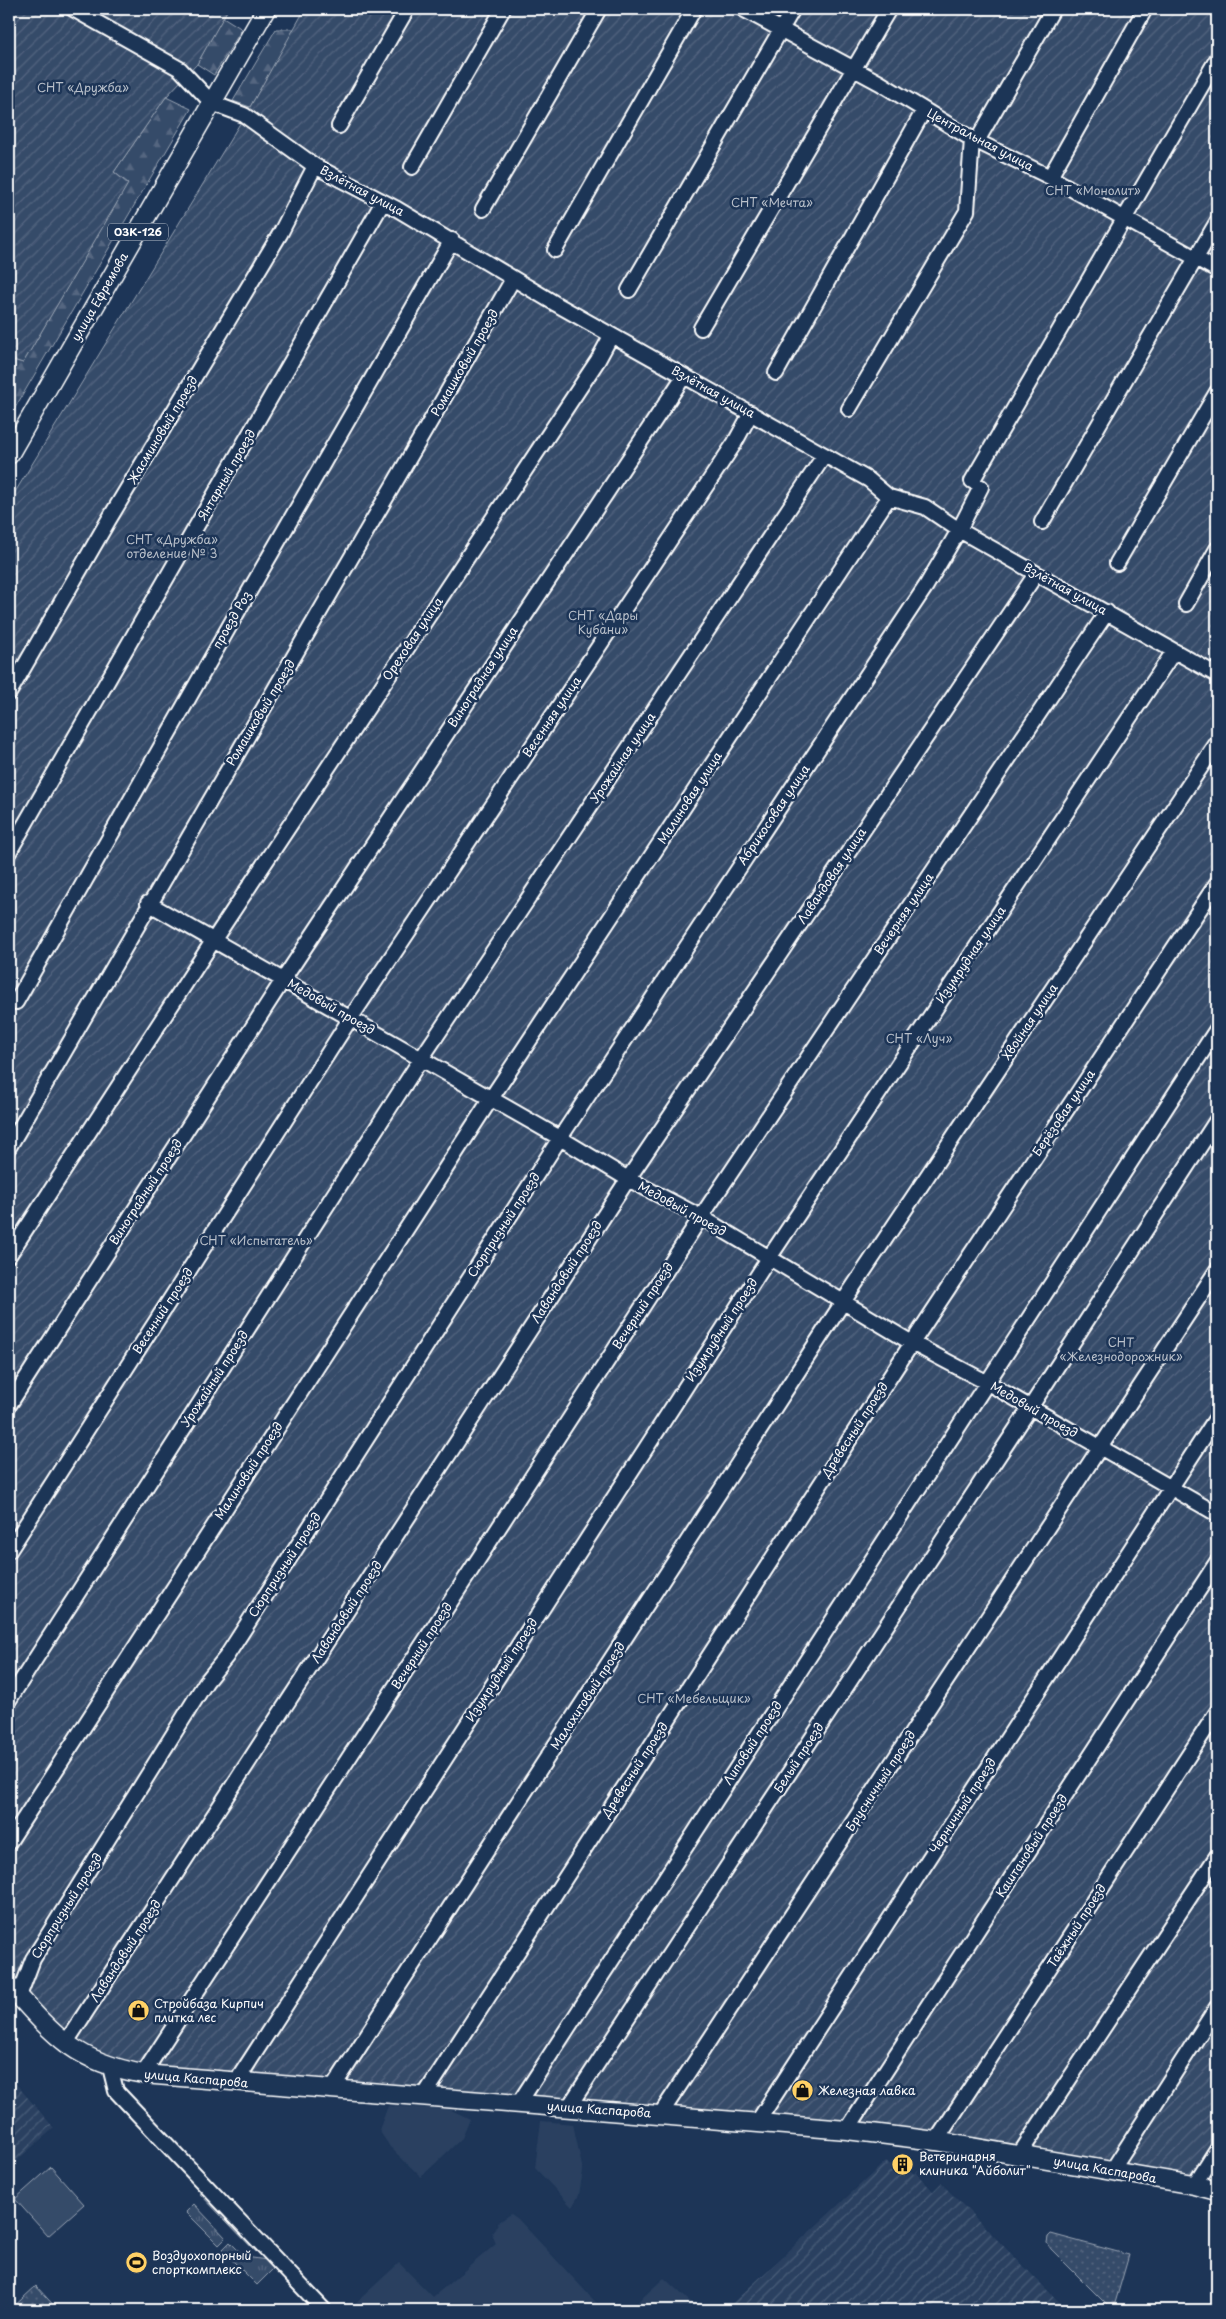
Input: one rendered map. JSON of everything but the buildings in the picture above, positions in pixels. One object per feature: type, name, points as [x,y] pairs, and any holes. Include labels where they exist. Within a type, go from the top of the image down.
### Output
[{"type":"main road","name":"улица Ефремова","points":[[9,455],[266,9]]},
{"type":"main road","name":"улица Каспарова","points":[[14,1991],[65,2044],[77,2052],[110,2067],[143,2074],[847,2130],[936,2141],[1194,2185],[1217,2191]]},
{"type":"street","points":[[74,9],[180,69],[212,103]]},
{"type":"street","points":[[339,126],[407,9]]},
{"type":"street","points":[[412,167],[502,9]]},
{"type":"street","points":[[483,209],[599,9]]},
{"type":"street","points":[[555,250],[694,9]]},
{"type":"street","name":"Центральная улица","points":[[743,9],[854,69],[974,140],[1050,177],[1217,270]]},
{"type":"street","points":[[629,290],[793,9]]},
{"type":"street","points":[[701,328],[889,9]]},
{"type":"street","points":[[849,408],[967,210],[974,140],[1053,9]]},
{"type":"street","points":[[1050,177],[1145,9]]},
{"type":"street","name":"Абрикосовая улица","points":[[560,1138],[926,586],[960,530],[977,484],[1125,218],[1217,59]]},
{"type":"street","name":"Взлётная улица","points":[[212,103],[244,115],[315,166],[452,240],[513,279],[611,336],[869,480],[889,496],[925,507],[960,530],[1036,574],[1107,612],[1217,676]]},
{"type":"street","points":[[776,373],[924,110]]},
{"type":"street","name":"Жасминовый проезд","points":[[9,693],[113,512],[280,234],[315,166]]},
{"type":"street","name":"Янтарный проезд","points":[[9,852],[383,202]]},
{"type":"street","points":[[1042,522],[1217,222]]},
{"type":"street","name":"проезд Роз","points":[[16,1002],[246,597],[452,240]]},
{"type":"street","name":"Ромашковый проезд","points":[[9,1147],[148,903],[316,622],[513,279]]},
{"type":"street","name":"Ореховая улица","points":[[9,1256],[213,941],[598,360],[611,336]]},
{"type":"street","name":"Виноградная улица","points":[[283,980],[684,376]]},
{"type":"street","points":[[1117,563],[1217,392]]},
{"type":"street","name":"Весенняя улица","points":[[350,1019],[734,444],[751,413]]},
{"type":"street","name":"Урожайная улица","points":[[421,1059],[824,456]]},
{"type":"street","name":"Малиновая улица","points":[[490,1100],[889,496]]},
{"type":"street","points":[[1186,604],[1217,549]]},
{"type":"street","name":"Лавандовая улица","points":[[628,1179],[1036,574]]},
{"type":"street","name":"Вечерняя улица","points":[[701,1217],[1107,612]]},
{"type":"street","name":"Изумрудная улица","points":[[769,1258],[1174,651]]},
{"type":"street","name":"Хвойная улица","points":[[843,1302],[1217,743]]},
{"type":"street","name":"Берёзовая улица","points":[[912,1343],[1217,883]]},
{"type":"street","name":"Медовый проезд","points":[[148,903],[490,1100],[560,1138],[628,1179],[701,1217],[912,1343],[986,1382],[1217,1514]]},
{"type":"street","name":"Виноградный проезд","points":[[9,1404],[283,980]]},
{"type":"street","name":"Весенний проезд","points":[[9,1552],[350,1019]]},
{"type":"street","name":"Липовый проезд","points":[[519,2103],[1217,1029]]},
{"type":"street","name":"Урожайный проезд","points":[[9,1700],[421,1059]]},
{"type":"street","name":"Малиновый проезд","points":[[9,1842],[490,1100]]},
{"type":"street","name":"Белый проезд","points":[[568,2108],[1030,1408],[1217,1120]]},
{"type":"street","name":"Сюрпризный проезд","points":[[14,1991],[201,1690],[226,1657],[560,1138]]},
{"type":"street","name":"Лавандовый проезд","points":[[65,2044],[628,1179]]},
{"type":"street","name":"Вечерний проезд","points":[[143,2074],[701,1217]]},
{"type":"street","name":"Изумрудный проезд","points":[[236,2082],[769,1258]]},
{"type":"street","name":"Брусничный проезд","points":[[660,2114],[1217,1270]]},
{"type":"street","name":"Малахитовый проезд","points":[[332,2089],[843,1302]]},
{"type":"street","name":"Древесный проезд","points":[[424,2096],[912,1343]]},
{"type":"street","name":"Черничный проезд","points":[[756,2124],[1217,1417]]},
{"type":"street","name":"Каштановый проезд","points":[[847,2130],[1217,1562]]},
{"type":"street","name":"Таёжный проезд","points":[[936,2141],[1217,1712]]},
{"type":"street","points":[[1019,2155],[1217,1856]]},
{"type":"street","points":[[1111,2172],[1217,2007]]},
{"type":"street","points":[[110,2067],[116,2092],[324,2310]]},
{"type":"street","points":[[1194,2185],[1217,2149]]},
{"type":"shaded area","points":[[9,2076],[54,2128],[9,2167]]},
{"type":"shaded area","points":[[388,2106],[449,2109],[470,2119],[462,2138],[421,2177],[390,2147],[379,2130]]},
{"type":"shaded area","points":[[541,2121],[573,2124],[583,2171],[579,2195],[572,2207],[535,2168]]},
{"type":"shaded area","points":[[886,2161],[899,2173],[906,2167],[914,2174],[925,2164],[916,2173],[933,2191],[941,2183],[1067,2310],[725,2310]]},
{"type":"shaded area","points":[[511,2214],[518,2219],[603,2310],[348,2310],[399,2263],[433,2297],[496,2244],[492,2233],[499,2222]]},
{"type":"shaded area","points":[[664,2278],[699,2310],[629,2310]]},
{"type":"green space","name":"СНТ «Дружба»","points":[[9,9],[228,9],[197,64],[166,97],[114,172],[128,184],[23,363],[10,359],[9,362]]},
{"type":"green space","points":[[305,9],[1217,9],[1217,2191],[1019,2155],[332,2089],[91,2059],[9,1985],[9,502],[250,107]]},
{"type":"green space","points":[[223,17],[242,29],[214,75],[197,64]]},
{"type":"green space","points":[[276,29],[295,29],[250,107],[233,101]]},
{"type":"green space","points":[[166,97],[191,109],[9,418],[10,359],[23,363],[128,183],[114,172]]},
{"type":"green space","points":[[51,2167],[84,2204],[48,2236],[15,2199]]},
{"type":"green space","points":[[202,2190],[259,2249],[256,2252],[199,2193]]},
{"type":"green space","points":[[194,2204],[226,2238],[219,2245],[186,2212]]},
{"type":"green space","points":[[1051,2234],[1129,2255],[1113,2310],[1109,2310],[1107,2305],[1051,2249],[1047,2243],[1048,2237]]},
{"type":"green space","points":[[230,2242],[245,2257],[267,2260],[273,2266],[273,2269],[257,2285],[222,2250]]},
{"type":"green space","points":[[36,2286],[58,2310],[10,2310]]},
{"type":"place","name":"Стройбаза Кирпич плитка лес","points":[[138,2011]]},
{"type":"place","name":"Железная лавка","points":[[802,2091]]},
{"type":"place","name":"Ветеринарня клиника \"Айболит\"","points":[[903,2164]]},
{"type":"place","name":"Воздуохопорный спорткомплекс","points":[[136,2263]]},
{"type":"park label","name":"СНТ «Монолит»","points":[[1093,191]]},
{"type":"park label","name":"СНТ «Мечта»","points":[[772,203]]},
{"type":"park label","name":"СНТ «Дружба» отделение № 3","points":[[172,547]]},
{"type":"park label","name":"СНТ «Дары Кубани»","points":[[603,623]]},
{"type":"park label","name":"СНТ «Луч»","points":[[919,1039]]},
{"type":"park label","name":"СНТ «Испытатель»","points":[[256,1241]]},
{"type":"park label","name":"СНТ «Железнодорожник»","points":[[1121,1350]]},
{"type":"park label","name":"СНТ «Мебельщик»","points":[[694,1699]]}]
